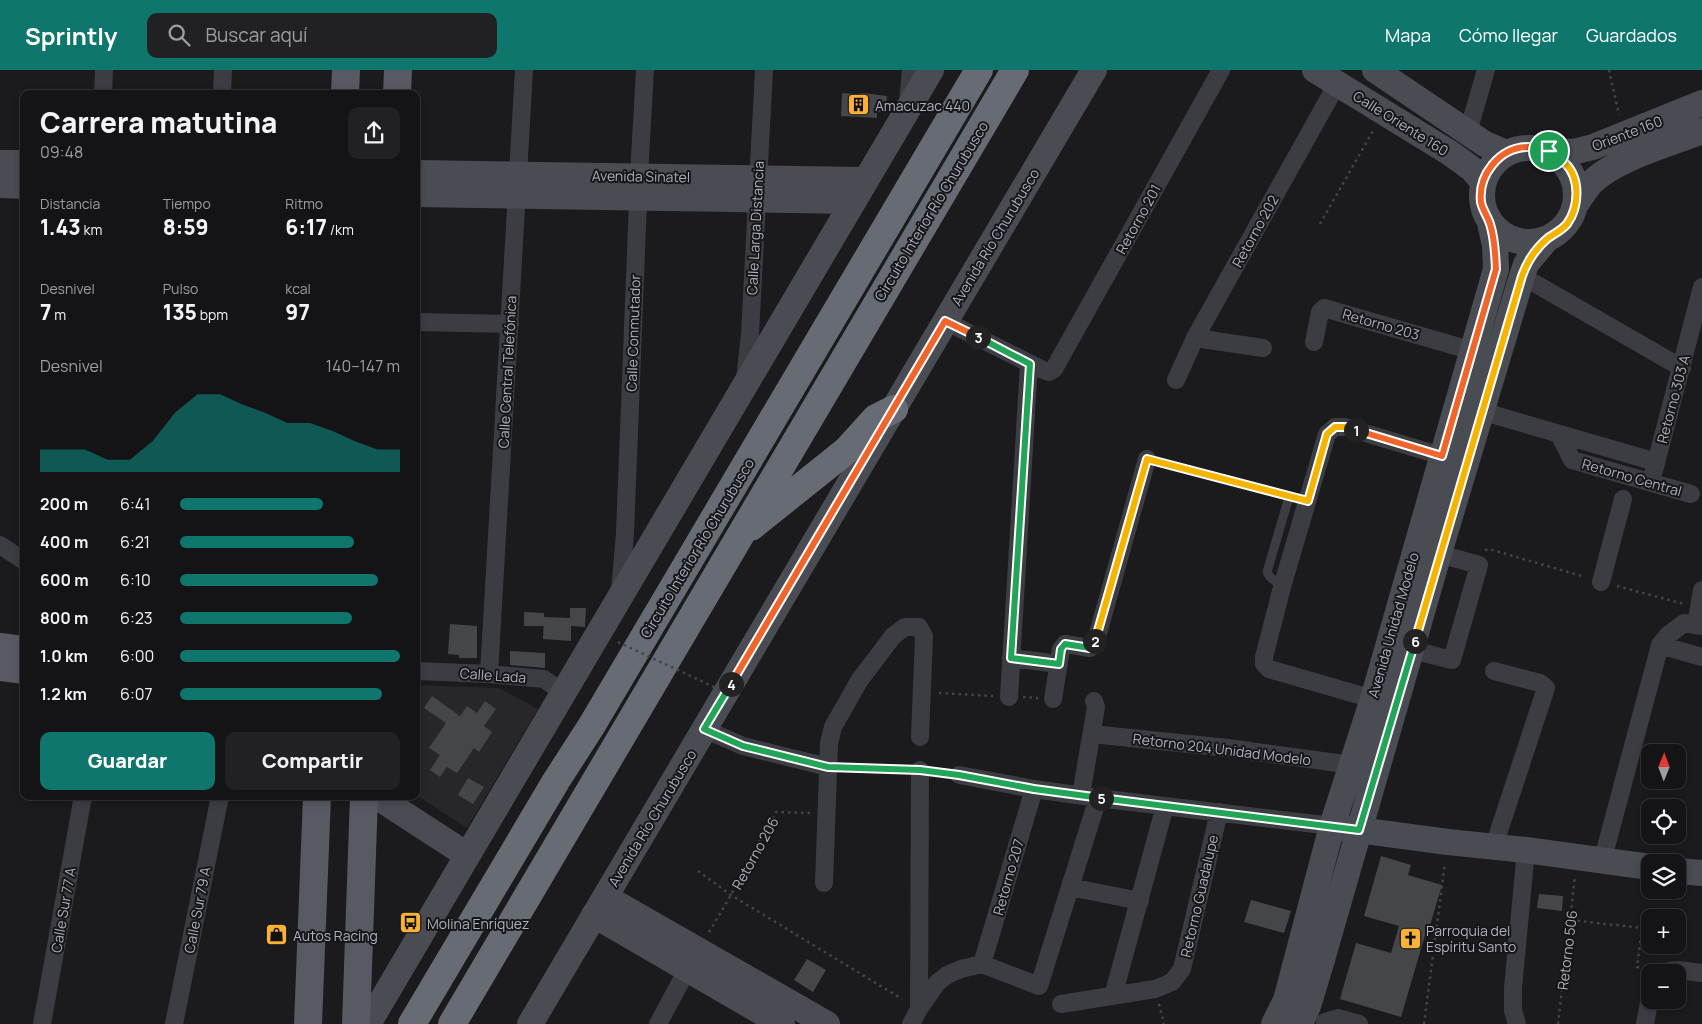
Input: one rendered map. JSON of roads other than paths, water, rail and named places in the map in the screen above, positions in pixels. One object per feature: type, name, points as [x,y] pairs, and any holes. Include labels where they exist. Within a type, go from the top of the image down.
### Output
[{"type":"highway","name":"Circuito Interior Río Churubusco","points":[[412,1024],[556,781],[592,725],[979,70]]},
{"type":"highway","name":"Circuito Interior Río Churubusco","points":[[452,1024],[1015,70]]},
{"type":"highway","points":[[738,538],[847,450],[876,418],[894,409]]},
{"type":"main road","points":[[345,90],[346,70]]},
{"type":"main road","points":[[397,90],[398,70]]},
{"type":"main road","points":[[0,647],[20,650]]},
{"type":"main road","points":[[0,667],[20,670]]},
{"type":"main road","points":[[308,1024],[316,800]]},
{"type":"main road","points":[[356,1024],[364,800]]},
{"type":"street","points":[[103,90],[104,70]]},
{"type":"street","points":[[222,90],[223,70]]},
{"type":"street","name":"Calle Central Telefónica","points":[[489,674],[524,70]]},
{"type":"street","name":"Calle Conmutador","points":[[620,596],[625,532],[639,186],[646,70]]},
{"type":"street","name":"Calle Larga Distancia","points":[[744,386],[750,334],[764,70]]},
{"type":"street","name":"Avenida Río Churubusco","points":[[530,1024],[1094,70]]},
{"type":"street","name":"Retorno 201","points":[[1030,364],[1050,372],[1054,368],[1221,70]]},
{"type":"street","name":"Calle Oriente 160","points":[[1314,70],[1450,153],[1472,169],[1482,181]]},
{"type":"street","name":"Calle Oriente 160","points":[[1375,70],[1485,144],[1506,152]]},
{"type":"street","points":[[1468,132],[1486,70]]},
{"type":"street","points":[[368,1024],[907,111],[918,72]]},
{"type":"street","name":"Retorno 202","points":[[1176,380],[1195,338],[1337,84]]},
{"type":"street","name":"Oriente 160","points":[[1549,151],[1573,152],[1593,147],[1702,103]]},
{"type":"street","name":"Oriente 160","points":[[1576,204],[1591,183],[1606,171],[1702,131]]},
{"type":"street","points":[[1527,146],[1549,151],[1566,164],[1576,183],[1576,204],[1566,225],[1547,239],[1526,243],[1506,237],[1490,223],[1481,203],[1482,181],[1491,164],[1506,152],[1527,146]]},
{"type":"street","points":[[0,163],[20,163]]},
{"type":"street","name":"Avenida Sinatel","points":[[420,173],[518,184],[860,190]]},
{"type":"street","name":"Avenida Sinatel","points":[[420,194],[518,184]]},
{"type":"street","points":[[0,185],[20,186]]},
{"type":"street","name":"Avenida Unidad Modelo","points":[[1300,1024],[1308,1006],[1321,963],[1412,650],[1442,456],[1496,269],[1495,245],[1490,223]]},
{"type":"street","name":"Avenida Unidad Modelo","points":[[1274,1024],[1286,1000],[1332,826],[1373,699],[1427,550],[1481,412],[1526,264],[1547,239]]},
{"type":"street","points":[[1522,276],[1682,368]]},
{"type":"street","name":"Retorno 303 A","points":[[1651,482],[1702,287]]},
{"type":"street","name":"Retorno 203","points":[[1314,342],[1320,312],[1324,308],[1472,350]]},
{"type":"street","points":[[945,321],[1030,364],[1009,696]]},
{"type":"street","points":[[420,322],[510,324]]},
{"type":"street","points":[[1195,338],[1263,348]]},
{"type":"street","name":"Retorno Central","points":[[1481,412],[1656,462]]},
{"type":"street","points":[[1373,699],[1269,669],[1264,664],[1282,587],[1327,434],[1335,427],[1346,427],[1442,456]]},
{"type":"street","name":"Retorno Central","points":[[1559,434],[1572,460],[1691,494]]},
{"type":"street","points":[[1053,699],[1061,649],[1065,644],[1090,648],[1094,644],[1147,459]]},
{"type":"street","points":[[1601,582],[1623,499]]},
{"type":"street","points":[[0,545],[20,558]]},
{"type":"street","points":[[1412,650],[1452,660],[1479,565],[1427,550]]},
{"type":"street","points":[[1602,862],[1660,645],[1667,636],[1684,624],[1699,626],[1702,590]]},
{"type":"street","points":[[824,883],[829,743],[833,727],[859,681],[893,636],[905,627],[919,627],[924,636],[920,737]]},
{"type":"street","points":[[1660,645],[1702,657]]},
{"type":"street","points":[[1011,658],[1059,664]]},
{"type":"street","name":"Calle Lada","points":[[420,671],[489,674],[544,679],[554,687],[560,699]]},
{"type":"street","points":[[1494,671],[1540,683],[1546,688],[1494,846]]},
{"type":"street","points":[[915,1016],[937,983],[947,975],[961,969],[982,964],[1039,986],[1070,887],[1089,796],[1092,734],[1096,707],[1094,701]]},
{"type":"street","points":[[704,729],[743,746],[828,767]]},
{"type":"street","name":"Retorno 204 Unidad Modelo","points":[[1092,734],[1228,748],[1352,765]]},
{"type":"street","points":[[915,1016],[920,770]]},
{"type":"street","points":[[959,775],[1034,789],[1641,866]]},
{"type":"street","name":"Retorno 207","points":[[982,964],[1034,789]]},
{"type":"street","name":"Calle Sur 77 A","points":[[42,1024],[82,800]]},
{"type":"street","name":"Calle Sur 79 A","points":[[174,1024],[219,800]]},
{"type":"street","points":[[382,800],[467,855]]},
{"type":"street","points":[[1113,996],[1165,806]]},
{"type":"street","name":"Retorno Guadalupe","points":[[1061,1004],[1155,989],[1172,982],[1182,969],[1218,812]]},
{"type":"street","points":[[1517,1024],[1513,1011],[1513,988],[1526,850]]},
{"type":"street","points":[[1686,871],[1702,873]]},
{"type":"street","points":[[1070,887],[1140,902]]},
{"type":"street","points":[[600,906],[688,968],[780,1023]]},
{"type":"street","points":[[600,906],[827,1024]]},
{"type":"street","points":[[658,1024],[688,968]]},
{"type":"street","points":[[1686,971],[1702,973]]},
{"type":"street","points":[[1645,1024],[1648,1009]]},
{"type":"street","points":[[1325,1024],[1338,1018],[1359,1024]]},
{"type":"lane","points":[[1282,587],[1267,572],[1289,496]]},
{"type":"place","name":"Amacuzac 440","points":[[859,105]]},
{"type":"place","name":"Molina Enríquez","points":[[411,923]]},
{"type":"place","name":"Autos Racing","points":[[277,935]]},
{"type":"place","name":"Parroquia del Espíritu Santo","points":[[1410,938]]}]
